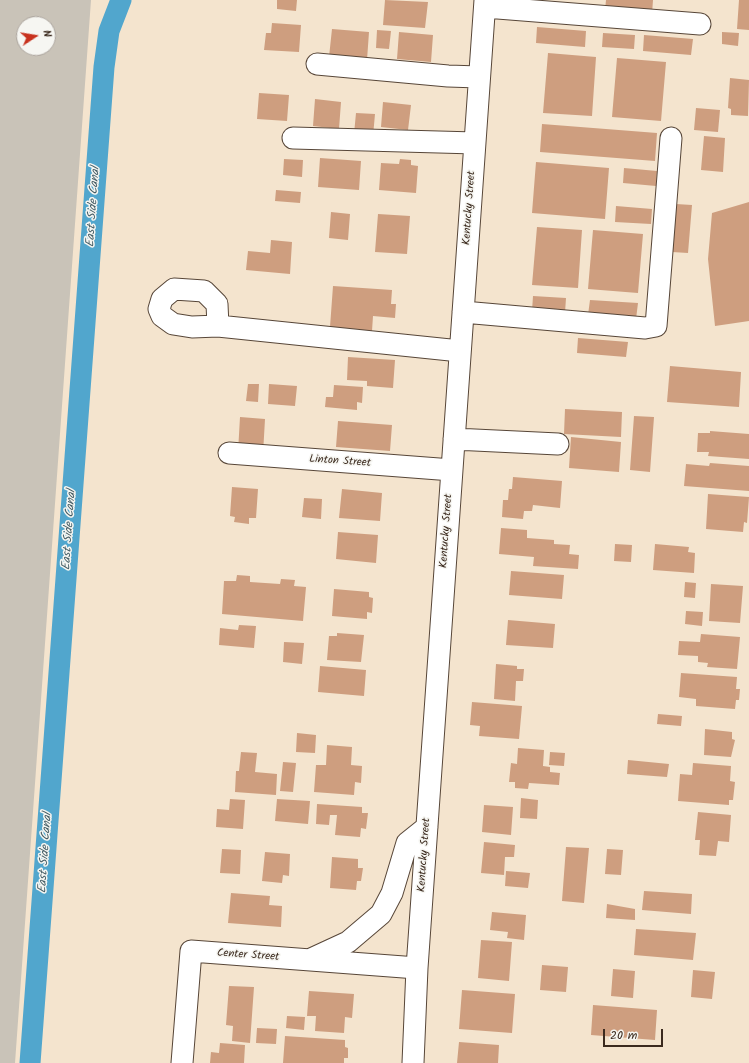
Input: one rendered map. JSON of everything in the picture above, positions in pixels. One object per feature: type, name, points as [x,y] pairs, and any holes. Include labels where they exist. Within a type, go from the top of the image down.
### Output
[{"type":"street","points":[[485,3],[700,24]]},
{"type":"street","name":"Kentucky Street","points":[[412,1063],[417,968],[485,3]]},
{"type":"street","points":[[317,64],[448,76],[479,77]]},
{"type":"street","points":[[293,138],[475,143]]},
{"type":"street","points":[[463,312],[645,328],[656,326],[670,138]]},
{"type":"street","points":[[218,326],[460,351]]},
{"type":"street","points":[[454,439],[558,444]]},
{"type":"street","name":"Linton Street","points":[[228,454],[452,470]]},
{"type":"street","points":[[309,960],[348,942],[381,914],[392,892],[407,843],[427,827]]},
{"type":"street","name":"Center Street","points":[[182,1063],[191,952],[417,968]]},
{"type":"shaded area","points":[[0,0],[91,0],[15,1063],[0,1063]]},
{"type":"building","points":[[277,0],[297,0],[296,11],[277,9]]},
{"type":"building","points":[[385,0],[428,2],[425,28],[383,25]]},
{"type":"building","points":[[606,0],[653,0],[652,14],[605,10]]},
{"type":"building","points":[[739,0],[749,0],[749,30],[737,29]]},
{"type":"building","points":[[272,23],[301,25],[299,52],[264,50],[266,33],[271,33]]},
{"type":"building","points":[[537,27],[586,31],[585,47],[536,43]]},
{"type":"building","points":[[332,29],[369,32],[367,60],[329,57]]},
{"type":"building","points":[[377,30],[391,31],[389,49],[376,48]]},
{"type":"building","points":[[399,32],[433,35],[431,62],[397,59]]},
{"type":"building","points":[[722,32],[739,33],[738,46],[722,44]]},
{"type":"building","points":[[603,33],[635,35],[634,49],[602,47]]},
{"type":"building","points":[[644,35],[693,39],[691,55],[643,51]]},
{"type":"building","points":[[548,53],[596,57],[592,116],[543,113]]},
{"type":"building","points":[[617,58],[666,62],[661,121],[612,117]]},
{"type":"building","points":[[730,78],[749,80],[748,116],[731,115],[731,109],[728,108]]},
{"type":"building","points":[[259,93],[289,95],[287,121],[257,119]]},
{"type":"building","points":[[315,99],[341,102],[339,129],[313,126]]},
{"type":"building","points":[[383,102],[411,105],[408,130],[381,127]]},
{"type":"building","points":[[696,108],[720,110],[718,132],[694,130]]},
{"type":"building","points":[[356,113],[375,114],[373,136],[354,134]]},
{"type":"building","points":[[542,124],[657,133],[655,161],[540,152]]},
{"type":"building","points":[[704,136],[725,138],[723,172],[701,170]]},
{"type":"building","points":[[320,158],[361,161],[359,190],[318,187]]},
{"type":"building","points":[[284,159],[303,160],[302,177],[283,175]]},
{"type":"building","points":[[400,159],[411,160],[411,165],[418,166],[416,193],[379,190],[381,163],[399,164]]},
{"type":"building","points":[[536,162],[609,168],[605,219],[532,213]]},
{"type":"building","points":[[624,168],[657,171],[656,186],[623,183]]},
{"type":"building","points":[[276,190],[301,192],[300,203],[275,201]]},
{"type":"building","points":[[749,202],[749,321],[715,326],[708,259],[712,213]]},
{"type":"building","points":[[676,204],[692,205],[688,253],[672,252]]},
{"type":"building","points":[[616,206],[652,209],[651,224],[615,222]]},
{"type":"building","points":[[331,212],[350,214],[348,240],[329,238]]},
{"type":"building","points":[[378,214],[410,216],[407,254],[375,252]]},
{"type":"building","points":[[537,227],[582,230],[578,288],[532,285]]},
{"type":"building","points":[[593,230],[643,234],[638,293],[588,289]]},
{"type":"building","points":[[271,240],[292,242],[290,274],[246,270],[248,251],[270,253]]},
{"type":"building","points":[[333,286],[392,290],[391,304],[396,304],[395,318],[373,316],[372,331],[330,327]]},
{"type":"building","points":[[533,296],[566,298],[565,313],[532,311]]},
{"type":"building","points":[[590,300],[638,303],[636,319],[588,315]]},
{"type":"building","points":[[578,338],[628,342],[626,357],[577,353]]},
{"type":"building","points":[[348,357],[395,360],[393,388],[367,386],[367,381],[347,380]]},
{"type":"building","points":[[670,366],[741,372],[739,407],[667,402]]},
{"type":"building","points":[[248,384],[259,384],[258,402],[246,401]]},
{"type":"building","points":[[269,384],[297,386],[295,406],[268,404]]},
{"type":"building","points":[[334,385],[363,387],[362,403],[357,402],[357,410],[325,407],[326,397],[333,397]]},
{"type":"building","points":[[565,409],[622,412],[621,437],[564,434]]},
{"type":"building","points":[[634,416],[654,417],[650,472],[630,470]]},
{"type":"building","points":[[240,417],[265,419],[263,454],[238,452]]},
{"type":"building","points":[[338,421],[392,425],[390,451],[336,447]]},
{"type":"building","points":[[710,431],[749,434],[749,459],[708,456],[709,452],[697,452],[698,433],[710,433]]},
{"type":"building","points":[[571,437],[621,442],[619,472],[569,468]]},
{"type":"building","points":[[710,463],[749,466],[749,491],[684,486],[686,464],[709,466]]},
{"type":"building","points":[[513,477],[562,481],[560,508],[533,505],[532,511],[524,511],[523,519],[502,517],[503,500],[508,500],[509,489],[512,489]]},
{"type":"building","points":[[232,487],[258,489],[256,518],[249,518],[249,524],[234,522],[235,517],[230,516]]},
{"type":"building","points":[[342,489],[382,493],[380,521],[339,518]]},
{"type":"building","points":[[708,494],[749,497],[747,523],[744,522],[743,532],[706,529]]},
{"type":"building","points":[[304,498],[322,499],[321,519],[302,517]]},
{"type":"building","points":[[501,528],[527,530],[527,538],[554,540],[554,544],[570,545],[569,554],[579,555],[578,569],[533,566],[534,557],[499,554]]},
{"type":"building","points":[[338,532],[378,535],[376,563],[336,559]]},
{"type":"building","points":[[615,544],[632,545],[631,562],[614,561]]},
{"type":"building","points":[[655,544],[689,547],[688,552],[695,553],[694,573],[653,570]]},
{"type":"building","points":[[511,571],[564,575],[562,599],[509,595]]},
{"type":"building","points":[[237,575],[250,576],[250,582],[280,584],[281,579],[295,580],[294,586],[306,587],[303,621],[222,614],[224,581],[236,581]]},
{"type":"building","points":[[685,582],[696,583],[695,598],[684,597]]},
{"type":"building","points":[[711,584],[743,586],[740,623],[709,621]]},
{"type":"building","points":[[334,589],[369,592],[369,597],[373,598],[372,613],[367,612],[367,619],[332,616]]},
{"type":"building","points":[[686,611],[703,612],[702,626],[685,624]]},
{"type":"building","points":[[508,620],[555,624],[553,648],[506,645]]},
{"type":"building","points":[[239,625],[256,626],[254,648],[219,645],[220,628],[238,630]]},
{"type":"building","points":[[337,633],[364,635],[361,662],[327,660],[329,636],[337,636]]},
{"type":"building","points":[[701,634],[740,637],[737,669],[707,667],[708,663],[698,662],[698,656],[678,655],[679,641],[700,642]]},
{"type":"building","points":[[284,642],[304,643],[302,664],[283,662]]},
{"type":"building","points":[[496,664],[517,666],[517,669],[524,669],[523,681],[516,681],[515,701],[494,699]]},
{"type":"building","points":[[320,666],[366,670],[364,696],[318,692]]},
{"type":"building","points":[[681,673],[737,677],[736,689],[740,689],[739,700],[736,700],[735,709],[696,706],[696,699],[679,697]]},
{"type":"building","points":[[472,702],[522,706],[519,739],[479,736],[480,726],[470,725]]},
{"type":"building","points":[[658,714],[682,716],[681,726],[657,724]]},
{"type":"building","points":[[705,729],[732,732],[732,739],[735,740],[731,757],[704,755]]},
{"type":"building","points":[[297,733],[316,735],[315,753],[296,752]]},
{"type":"building","points":[[327,745],[352,747],[351,765],[362,766],[361,783],[355,782],[354,795],[314,792],[316,765],[326,765]]},
{"type":"building","points":[[518,748],[544,750],[543,766],[550,767],[550,772],[560,773],[559,785],[529,783],[528,789],[515,788],[515,782],[509,782],[511,763],[517,764]]},
{"type":"building","points":[[241,752],[257,753],[255,772],[277,774],[276,795],[235,792],[236,771],[239,771]]},
{"type":"building","points":[[550,752],[565,753],[564,766],[549,765]]},
{"type":"building","points":[[628,760],[669,764],[667,777],[627,774]]},
{"type":"building","points":[[283,762],[296,763],[293,792],[280,791]]},
{"type":"building","points":[[693,763],[731,766],[730,781],[735,782],[733,800],[729,800],[729,805],[678,801],[680,774],[692,775]]},
{"type":"building","points":[[521,798],[538,800],[537,819],[520,818]]},
{"type":"building","points":[[230,799],[245,800],[243,829],[216,827],[217,809],[229,810]]},
{"type":"building","points":[[277,799],[310,801],[308,824],[275,821]]},
{"type":"building","points":[[317,804],[362,807],[362,813],[368,813],[366,829],[361,828],[360,837],[335,835],[337,815],[330,815],[329,825],[316,824]]},
{"type":"building","points":[[484,805],[513,807],[511,835],[482,832]]},
{"type":"building","points":[[698,812],[731,815],[729,842],[718,841],[716,856],[699,855],[700,840],[695,840]]},
{"type":"building","points":[[484,842],[515,845],[514,857],[505,857],[504,875],[481,873]]},
{"type":"building","points":[[566,847],[589,848],[584,903],[562,901]]},
{"type":"building","points":[[222,849],[241,850],[240,874],[220,873]]},
{"type":"building","points":[[607,849],[623,850],[621,875],[605,874]]},
{"type":"building","points":[[265,852],[290,854],[289,876],[283,875],[282,883],[262,881]]},
{"type":"building","points":[[332,857],[358,859],[358,868],[363,868],[361,881],[357,881],[356,890],[330,888]]},
{"type":"building","points":[[506,871],[530,873],[528,888],[505,886]]},
{"type":"building","points":[[644,891],[692,894],[691,914],[642,910]]},
{"type":"building","points":[[231,893],[270,896],[269,905],[282,906],[281,927],[228,923]]},
{"type":"building","points":[[607,904],[635,909],[635,920],[606,918]]},
{"type":"building","points":[[492,912],[526,915],[524,940],[507,938],[508,932],[490,930]]},
{"type":"building","points":[[636,929],[696,933],[693,960],[634,955]]},
{"type":"building","points":[[481,940],[512,942],[509,981],[478,978]]},
{"type":"building","points":[[542,965],[568,967],[566,992],[540,990]]},
{"type":"building","points":[[613,969],[635,971],[633,998],[611,996]]},
{"type":"building","points":[[693,970],[715,972],[712,999],[691,997]]},
{"type":"building","points":[[229,986],[254,987],[250,1043],[232,1041],[233,1026],[226,1025]]},
{"type":"building","points":[[462,990],[515,994],[512,1033],[459,1029]]},
{"type":"building","points":[[309,991],[354,994],[352,1018],[345,1017],[344,1033],[315,1031],[316,1016],[307,1016]]},
{"type":"building","points":[[593,1005],[657,1010],[655,1040],[591,1035]]},
{"type":"building","points":[[287,1016],[305,1017],[304,1030],[286,1028]]},
{"type":"building","points":[[257,1028],[277,1029],[276,1044],[256,1043]]},
{"type":"building","points":[[285,1036],[345,1040],[345,1047],[348,1048],[348,1058],[344,1058],[344,1063],[283,1063]]},
{"type":"building","points":[[459,1042],[499,1045],[498,1063],[457,1063]]},
{"type":"building","points":[[220,1043],[245,1045],[244,1063],[210,1063],[211,1052],[219,1053]]},
{"type":"waterway","name":"East Side Canal","points":[[30,1063],[104,67],[109,31],[121,0]]}]
